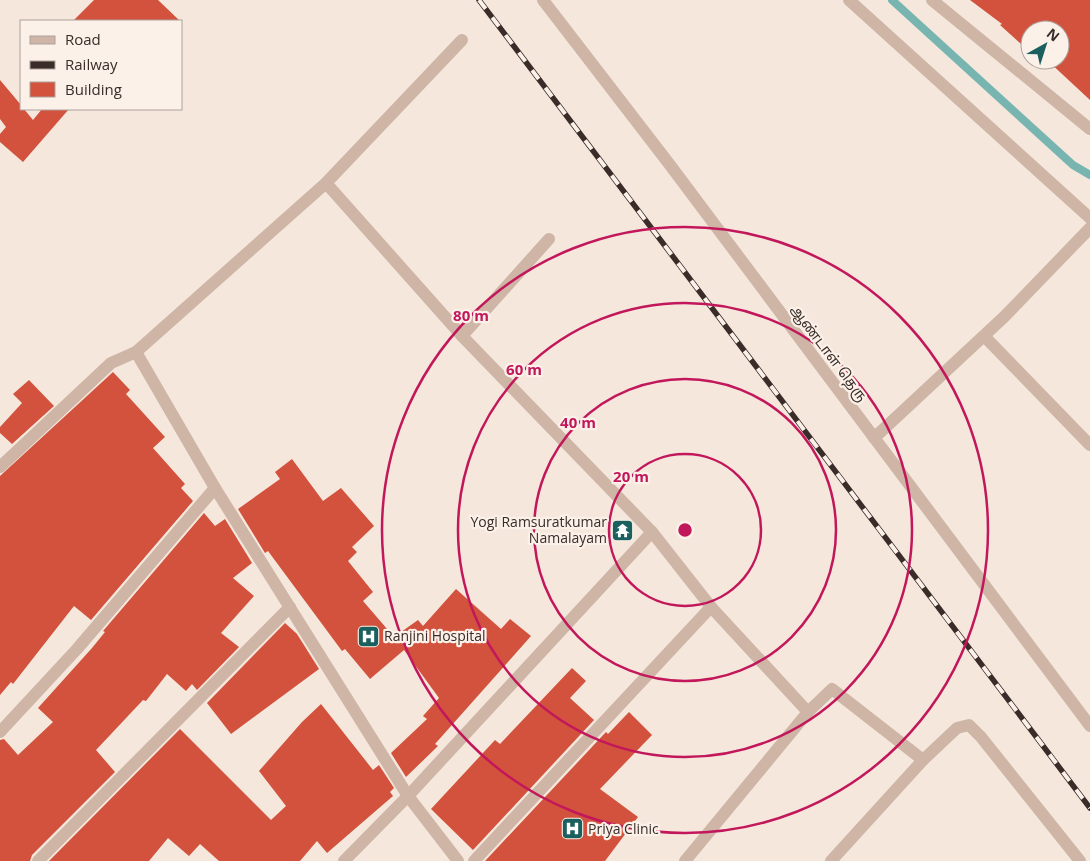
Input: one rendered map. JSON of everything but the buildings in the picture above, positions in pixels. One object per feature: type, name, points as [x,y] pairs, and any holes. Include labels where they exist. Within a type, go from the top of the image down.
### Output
[{"type":"street","name":"ஆண்டாள் தெரு","points":[[544,0],[670,165],[1090,726]]},
{"type":"street","points":[[849,0],[1090,218]]},
{"type":"street","points":[[932,0],[1090,129]]},
{"type":"street","points":[[0,467],[111,363],[136,352],[326,183],[462,40]]},
{"type":"street","points":[[326,183],[462,336],[652,532],[711,608],[808,712]]},
{"type":"street","points":[[874,438],[984,336],[1090,228]]},
{"type":"street","points":[[462,336],[549,239]]},
{"type":"street","points":[[984,336],[1090,445]]},
{"type":"street","points":[[136,352],[215,488],[408,796],[458,861]]},
{"type":"street","points":[[0,732],[77,649],[215,488]]},
{"type":"street","points":[[344,861],[408,796],[652,532]]},
{"type":"street","points":[[38,861],[290,607]]},
{"type":"street","points":[[474,861],[711,608]]},
{"type":"street","points":[[685,861],[808,712],[832,689],[923,760]]},
{"type":"street","points":[[831,861],[923,760],[957,728],[969,725],[981,737],[1080,861]]},
{"type":"waterway","points":[[892,0],[1073,165],[1090,175]]},
{"type":"railway","points":[[479,0],[1090,808]]},
{"type":"place","name":"Yogi Ramsuratkumar Namalayam","points":[[623,530]]},
{"type":"place","name":"Ranjini Hospital","points":[[368,636]]},
{"type":"place","name":"Priya Clinic","points":[[572,829]]}]
